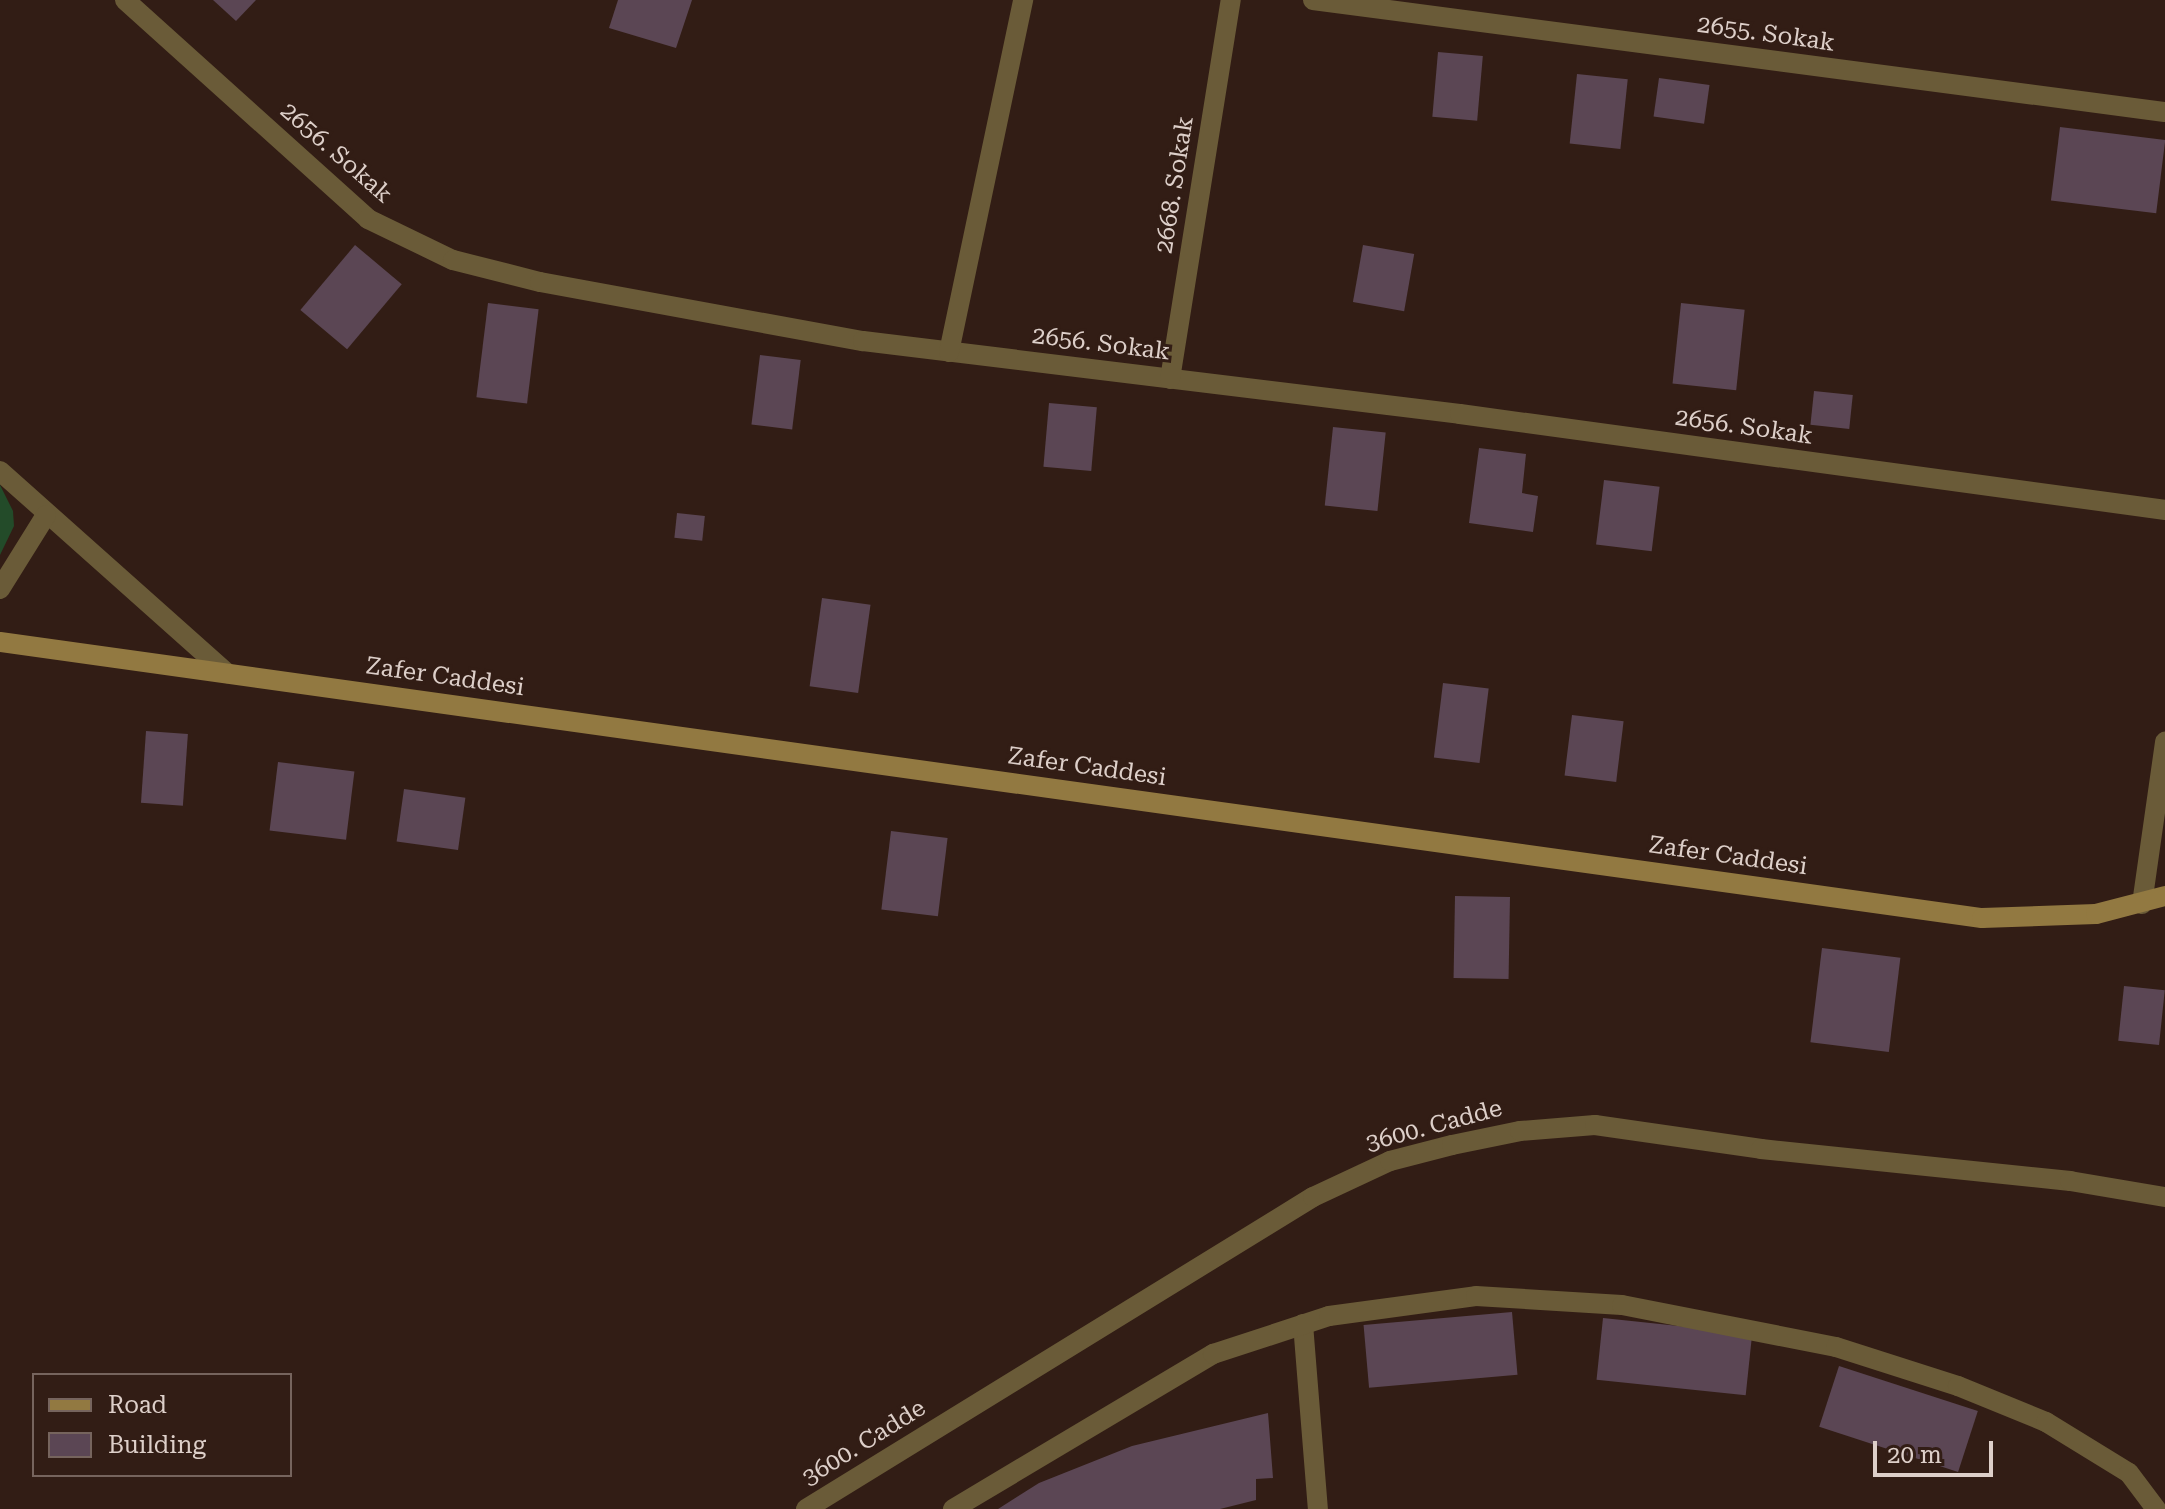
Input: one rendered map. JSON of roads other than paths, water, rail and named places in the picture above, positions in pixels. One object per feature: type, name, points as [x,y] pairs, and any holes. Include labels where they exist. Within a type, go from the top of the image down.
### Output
[{"type":"main road","name":"Zafer Caddesi","points":[[0,642],[1982,918],[2058,917],[2142,904],[2165,896]]},
{"type":"street","name":"2656. Sokak","points":[[125,0],[368,219],[453,260],[540,282],[949,352],[2165,510]]},
{"type":"street","points":[[949,352],[1023,0]]},
{"type":"street","name":"2668. Sokak","points":[[1170,379],[1231,0]]},
{"type":"street","name":"2655. Sokak","points":[[1313,0],[2165,112]]},
{"type":"street","points":[[0,471],[227,673]]},
{"type":"street","points":[[0,589],[46,515]]},
{"type":"street","points":[[2142,904],[2165,742]]},
{"type":"street","name":"3600. Cadde","points":[[806,1509],[1313,1197],[1376,1167],[1452,1145],[1520,1131],[1595,1125],[2165,1197]]},
{"type":"street","points":[[953,1509],[1213,1354],[1303,1324],[1374,1306],[1476,1296],[1622,1305],[1709,1319],[1836,1347],[2046,1422],[2129,1473],[2156,1509]]},
{"type":"street","points":[[1303,1324],[1318,1509]]}]
